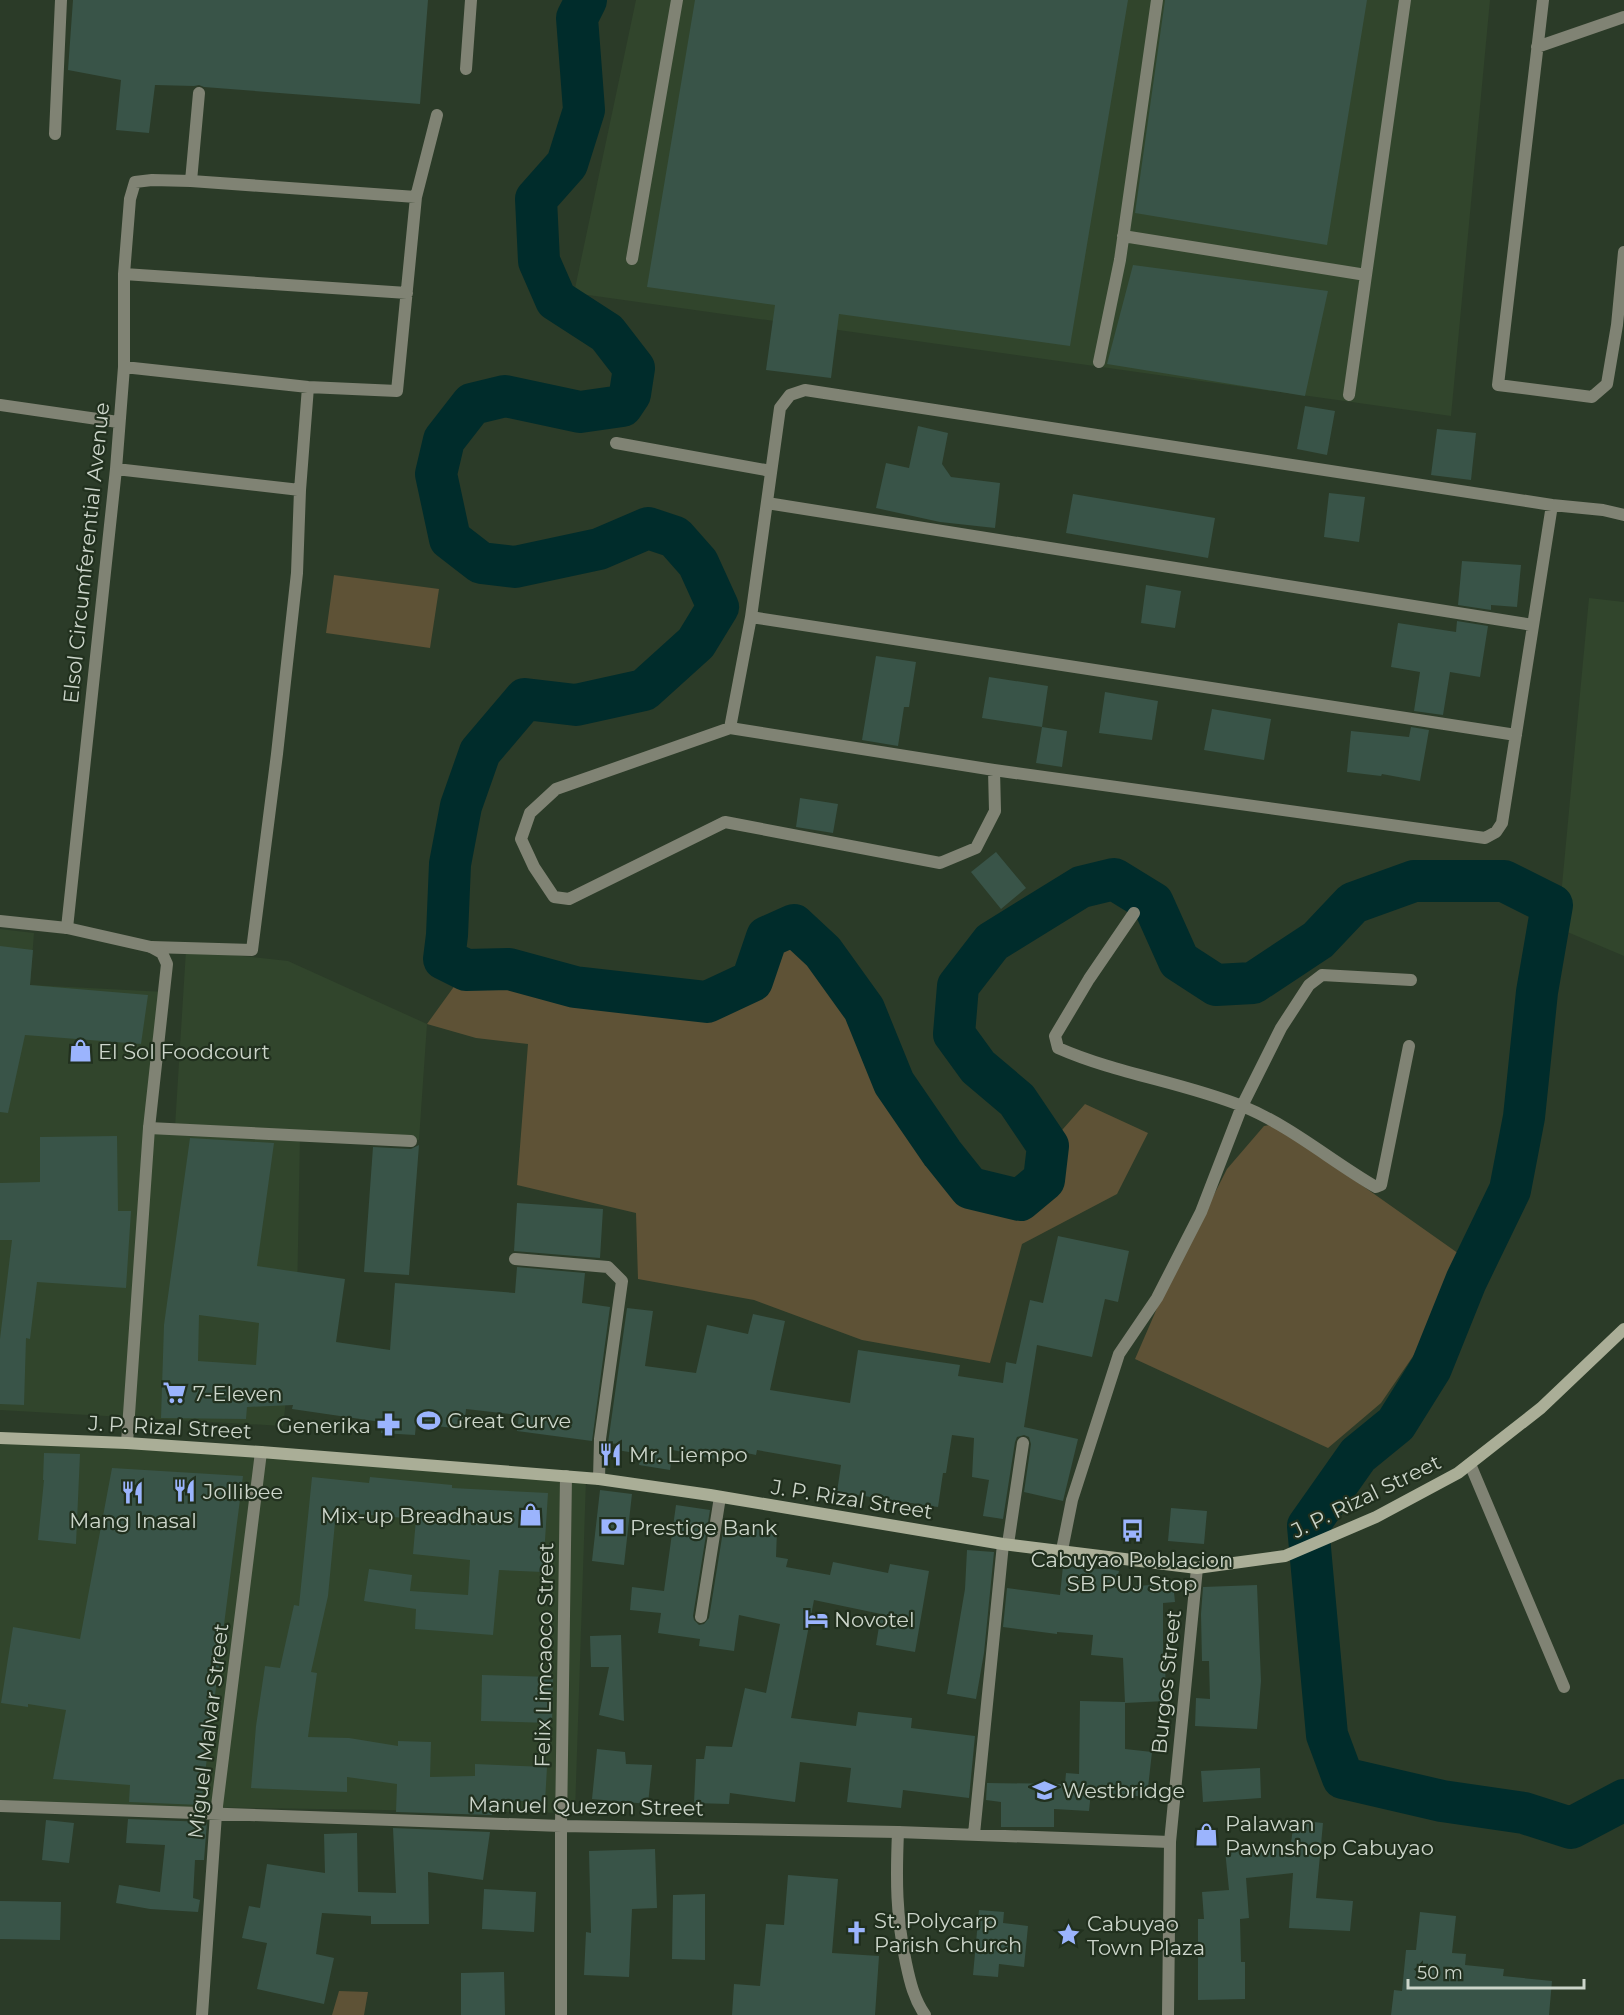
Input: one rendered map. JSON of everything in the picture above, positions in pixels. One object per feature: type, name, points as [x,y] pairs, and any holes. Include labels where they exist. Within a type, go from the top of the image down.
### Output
[{"type":"main road","name":"J. P. Rizal Street","points":[[0,1438],[127,1443],[261,1452],[599,1479],[1006,1544],[1197,1568],[1285,1557],[1376,1517],[1458,1473],[1541,1408],[1624,1329]]},
{"type":"street","points":[[55,134],[61,0]]},
{"type":"street","points":[[466,69],[471,0]]},
{"type":"street","points":[[632,259],[676,0]]},
{"type":"street","points":[[1099,362],[1124,236],[1157,0]]},
{"type":"street","points":[[1349,395],[1405,0]]},
{"type":"street","points":[[1543,0],[1498,385],[1593,397],[1607,384],[1621,324],[1624,252]]},
{"type":"street","points":[[1537,47],[1624,17]]},
{"type":"street","points":[[199,93],[191,181],[416,197]]},
{"type":"street","points":[[124,367],[308,387],[397,392],[416,197],[437,115]]},
{"type":"street","name":"Elsol Circumferential Avenue","points":[[67,928],[116,470],[124,367],[124,274],[130,199],[135,182],[191,181]]},
{"type":"street","points":[[1124,236],[1366,275]]},
{"type":"street","points":[[124,274],[407,293]]},
{"type":"street","points":[[0,921],[67,928],[151,947],[252,950],[297,573],[300,490],[308,387]]},
{"type":"street","points":[[730,728],[751,617],[780,408],[790,395],[805,390],[1624,515]]},
{"type":"street","points":[[0,405],[118,422]]},
{"type":"street","points":[[616,443],[771,471]]},
{"type":"street","points":[[116,470],[300,490]]},
{"type":"street","points":[[767,503],[1533,625]]},
{"type":"street","points":[[994,770],[995,811],[976,848],[940,863],[725,822],[569,899],[554,897],[534,867],[521,838],[530,813],[556,789],[730,728],[994,770],[1485,838],[1496,832],[1502,824],[1552,505]]},
{"type":"street","points":[[751,617],[1516,735]]},
{"type":"street","points":[[1134,913],[1089,979],[1055,1036],[1058,1048],[1132,1074],[1242,1106],[1285,1128],[1376,1187],[1381,1185],[1409,1046]]},
{"type":"street","points":[[127,1443],[149,1128],[167,964],[162,953],[151,947]]},
{"type":"street","points":[[1062,1550],[1072,1500],[1119,1354],[1157,1298],[1201,1212],[1242,1106],[1281,1028],[1309,985],[1322,975],[1411,980]]},
{"type":"street","points":[[149,1128],[411,1142]]},
{"type":"street","points":[[515,1259],[608,1267],[622,1281],[600,1439],[599,1479]]},
{"type":"street","points":[[974,1834],[1006,1544],[1023,1443]]},
{"type":"street","name":"Miguel Malvar Street","points":[[202,2015],[216,1814],[261,1452]]},
{"type":"street","points":[[1470,1464],[1564,1687]]},
{"type":"street","name":"Felix Limcaoco Street","points":[[561,2015],[566,1476]]},
{"type":"street","points":[[701,1617],[720,1497]]},
{"type":"street","name":"Burgos Street","points":[[1168,2015],[1170,1842],[1197,1568]]},
{"type":"street","name":"Manuel Quezon Street","points":[[0,1806],[561,1826],[898,1832],[1170,1842]]},
{"type":"street","points":[[898,1832],[896,1886],[900,1937],[917,2004],[926,2015]]},
{"type":"shaded area","points":[[636,0],[1490,0],[1451,416],[574,293]]},
{"type":"shaded area","points":[[334,575],[439,589],[430,648],[326,633]]},
{"type":"shaded area","points":[[1589,598],[1624,602],[1624,956],[1558,928]]},
{"type":"shaded area","points":[[794,925],[823,952],[864,1009],[894,1083],[942,1153],[970,1188],[1020,1200],[1044,1180],[1048,1146],[1085,1104],[1148,1133],[1117,1194],[1022,1244],[990,1363],[862,1340],[754,1300],[638,1279],[636,1213],[517,1185],[528,1044],[476,1038],[427,1024],[466,970],[509,969],[575,987],[707,1002],[752,981],[767,937]]},
{"type":"shaded area","points":[[0,929],[34,933],[30,985],[166,992],[152,1125],[175,1127],[186,950],[288,961],[427,1024],[419,1140],[300,1135],[297,1302],[283,1426],[0,1410]]},
{"type":"shaded area","points":[[1275,1124],[1462,1256],[1433,1327],[1381,1403],[1328,1448],[1135,1359],[1161,1299],[1227,1169],[1264,1126]]},
{"type":"shaded area","points":[[0,1432],[286,1448],[586,1479],[575,1813],[0,1804]]},
{"type":"shaded area","points":[[339,1991],[368,1992],[364,2015],[332,2015]]},
{"type":"building","points":[[73,0],[428,0],[420,104],[199,85],[155,85],[149,133],[116,130],[121,80],[68,70]]},
{"type":"building","points":[[695,0],[1128,0],[1070,346],[839,314],[831,378],[766,370],[775,305],[647,287]]},
{"type":"building","points":[[1165,0],[1367,0],[1327,245],[1135,213]]},
{"type":"building","points":[[1133,265],[1328,291],[1305,396],[1107,364]]},
{"type":"building","points":[[1305,406],[1335,411],[1327,455],[1297,449]]},
{"type":"building","points":[[918,426],[948,433],[942,464],[951,477],[1000,483],[995,528],[940,522],[876,508],[886,463],[909,468]]},
{"type":"building","points":[[1437,429],[1476,433],[1471,480],[1431,475]]},
{"type":"building","points":[[1329,493],[1365,497],[1359,542],[1324,537]]},
{"type":"building","points":[[1073,494],[1215,518],[1208,558],[1066,533]]},
{"type":"building","points":[[1462,561],[1521,565],[1517,607],[1491,605],[1491,610],[1458,605]]},
{"type":"building","points":[[1146,585],[1181,591],[1175,628],[1141,623]]},
{"type":"building","points":[[1457,621],[1488,626],[1480,677],[1450,672],[1443,715],[1414,711],[1420,672],[1391,667],[1398,623],[1456,632]]},
{"type":"building","points":[[876,656],[916,662],[909,707],[904,707],[898,746],[862,740]]},
{"type":"building","points":[[989,677],[1048,686],[1042,727],[982,718]]},
{"type":"building","points":[[1105,692],[1158,701],[1152,740],[1099,733]]},
{"type":"building","points":[[1212,709],[1271,719],[1264,760],[1204,750]]},
{"type":"building","points":[[1042,727],[1067,731],[1062,767],[1036,763]]},
{"type":"building","points":[[1411,727],[1429,730],[1420,781],[1382,774],[1381,776],[1347,772],[1351,731],[1409,737]]},
{"type":"building","points":[[800,798],[838,804],[833,833],[796,827]]},
{"type":"building","points":[[996,852],[1026,888],[1001,909],[971,872]]},
{"type":"building","points":[[0,946],[33,950],[30,985],[148,995],[141,1044],[25,1035],[8,1113],[0,1112]]},
{"type":"building","points":[[117,1136],[118,1211],[131,1211],[126,1288],[37,1282],[30,1339],[26,1338],[24,1405],[0,1404],[0,1339],[12,1240],[0,1240],[0,1183],[40,1182],[40,1137]]},
{"type":"building","points":[[190,1138],[274,1143],[257,1266],[345,1279],[336,1342],[390,1350],[395,1283],[515,1293],[517,1267],[585,1273],[582,1303],[610,1307],[592,1441],[517,1431],[519,1415],[466,1409],[464,1429],[416,1424],[415,1435],[381,1433],[381,1422],[292,1409],[293,1405],[247,1407],[246,1419],[161,1418],[164,1325]],"holes":[[[199,1315],[259,1323],[256,1365],[198,1361]]]},
{"type":"building","points":[[419,1145],[409,1275],[364,1272],[373,1147],[411,1149]]},
{"type":"building","points":[[517,1203],[603,1209],[600,1258],[514,1251]]},
{"type":"building","points":[[1058,1236],[1129,1251],[1118,1302],[1105,1299],[1092,1357],[1037,1345],[1024,1427],[1078,1439],[1063,1501],[1024,1492],[1031,1444],[1029,1437],[1024,1435],[1017,1437],[1015,1442],[1003,1519],[983,1516],[989,1480],[972,1477],[974,1438],[952,1435],[938,1507],[837,1492],[841,1465],[757,1450],[756,1455],[723,1448],[720,1460],[673,1450],[670,1470],[639,1465],[641,1454],[617,1450],[618,1444],[608,1443],[627,1308],[653,1311],[645,1366],[696,1373],[707,1325],[748,1334],[753,1314],[785,1321],[770,1390],[850,1403],[858,1350],[960,1365],[958,1376],[1003,1383],[1006,1362],[1016,1364],[1030,1300],[1043,1303]]},
{"type":"building","points":[[44,1453],[80,1454],[76,1544],[38,1540],[44,1480]]},
{"type":"building","points":[[112,1468],[243,1476],[201,1805],[129,1802],[130,1785],[53,1779],[66,1710],[28,1704],[28,1707],[1,1703],[13,1627],[80,1639]]},
{"type":"building","points":[[312,1477],[369,1483],[370,1477],[452,1485],[452,1488],[548,1493],[543,1572],[499,1570],[493,1635],[415,1629],[416,1609],[364,1601],[369,1569],[412,1575],[410,1591],[468,1595],[470,1560],[413,1554],[416,1519],[336,1512],[328,1596],[311,1672],[317,1673],[308,1737],[349,1738],[398,1746],[398,1741],[431,1742],[430,1777],[475,1776],[475,1764],[547,1767],[545,1802],[494,1800],[492,1815],[396,1812],[397,1784],[347,1777],[347,1792],[251,1788],[256,1726],[265,1666],[280,1668],[294,1605],[299,1606]]},
{"type":"building","name":"Prestige Bank","points":[[600,1490],[632,1494],[624,1565],[592,1561]]},
{"type":"building","points":[[676,1505],[710,1510],[693,1616],[699,1625],[704,1624],[709,1618],[724,1525],[777,1530],[776,1557],[788,1559],[786,1567],[830,1575],[833,1562],[888,1573],[890,1564],[929,1571],[915,1652],[876,1645],[881,1614],[814,1600],[791,1718],[856,1726],[858,1712],[912,1718],[911,1728],[975,1736],[969,1798],[903,1790],[901,1808],[847,1802],[851,1768],[800,1762],[795,1802],[730,1793],[729,1804],[694,1803],[696,1759],[704,1759],[706,1746],[732,1747],[745,1688],[766,1693],[780,1624],[739,1615],[734,1651],[699,1646],[700,1639],[658,1633],[661,1613],[630,1610],[632,1587],[664,1591]]},
{"type":"building","points":[[1171,1508],[1207,1511],[1204,1544],[1168,1541]]},
{"type":"building","points":[[967,1550],[994,1552],[984,1653],[976,1699],[947,1694],[965,1589]]},
{"type":"building","points":[[1063,1566],[1099,1569],[1099,1567],[1119,1571],[1115,1588],[1173,1583],[1175,1602],[1163,1603],[1166,1701],[1125,1703],[1123,1658],[1091,1655],[1093,1635],[1057,1632],[1057,1634],[1003,1627],[1007,1588],[1060,1595]]},
{"type":"building","points":[[1257,1585],[1261,1681],[1257,1729],[1195,1726],[1196,1698],[1210,1699],[1209,1661],[1202,1661],[1203,1587]]},
{"type":"building","points":[[621,1635],[624,1721],[599,1715],[609,1667],[591,1667],[590,1636]]},
{"type":"building","points":[[482,1675],[553,1677],[552,1723],[481,1721]]},
{"type":"building","points":[[1080,1701],[1125,1702],[1125,1749],[1152,1752],[1147,1797],[1091,1792],[1089,1811],[1054,1809],[1054,1827],[1001,1827],[1001,1802],[986,1800],[987,1783],[1065,1784],[1066,1773],[1079,1774]]},
{"type":"building","points":[[597,1749],[625,1752],[626,1764],[652,1765],[648,1804],[592,1799]]},
{"type":"building","points":[[1260,1768],[1261,1798],[1203,1802],[1201,1771]]},
{"type":"building","points":[[128,1819],[207,1822],[204,1860],[195,1860],[193,1898],[200,1900],[198,1912],[150,1909],[116,1903],[119,1885],[160,1892],[165,1845],[126,1843]]},
{"type":"building","points":[[46,1820],[74,1823],[69,1863],[42,1860]]},
{"type":"building","points":[[1294,1820],[1323,1823],[1316,1898],[1353,1901],[1350,1931],[1289,1928],[1293,1873],[1246,1878],[1249,1918],[1240,1919],[1241,1962],[1245,1962],[1245,1999],[1198,2000],[1198,1919],[1204,1919],[1202,1892],[1229,1890],[1225,1850],[1291,1843]]},
{"type":"building","points":[[393,1828],[490,1832],[483,1880],[428,1872],[429,1924],[371,1924],[371,1916],[322,1913],[316,1954],[334,1958],[324,2004],[257,1989],[267,1943],[242,1938],[249,1906],[260,1908],[267,1864],[325,1873],[324,1834],[357,1833],[358,1892],[396,1893]]},
{"type":"building","points":[[655,1849],[657,1908],[632,1909],[629,1977],[584,1975],[586,1932],[591,1933],[589,1851]]},
{"type":"building","points":[[788,1875],[838,1879],[832,1953],[879,1956],[875,2015],[732,2015],[734,1984],[760,1986],[766,1924],[784,1925]]},
{"type":"building","points":[[484,1889],[536,1892],[534,1932],[482,1929]]},
{"type":"building","points":[[705,1894],[705,1960],[672,1959],[673,1895]]},
{"type":"building","points":[[0,1901],[61,1902],[60,1940],[0,1939]]},
{"type":"building","points":[[979,1910],[1004,1912],[1003,1923],[1028,1926],[1024,1967],[999,1964],[998,1977],[973,1975]]},
{"type":"building","points":[[1420,1912],[1456,1916],[1452,1953],[1466,1954],[1465,1965],[1504,1969],[1503,1976],[1552,1981],[1549,2015],[1391,2015],[1394,1990],[1402,1991],[1406,1950],[1416,1950]]},
{"type":"building","points":[[504,1972],[505,2015],[461,2015],[461,1973]]},
{"type":"waterway","points":[[586,0],[577,18],[584,110],[567,164],[536,199],[539,261],[556,300],[607,333],[634,368],[630,394],[622,406],[580,412],[505,396],[472,404],[444,440],[436,474],[450,539],[481,563],[515,567],[599,549],[648,528],[675,537],[698,563],[718,607],[696,643],[644,690],[576,705],[525,699],[480,752],[461,806],[450,864],[444,959],[466,970],[509,969],[575,987],[707,1002],[752,981],[767,937],[794,925],[823,952],[864,1009],[894,1083],[942,1153],[970,1188],[1020,1200],[1044,1180],[1048,1146],[1017,1100],[978,1067],[954,1034],[958,986],[992,942],[1081,887],[1114,879],[1153,903],[1179,961],[1216,985],[1253,983],[1318,940],[1353,903],[1414,881],[1504,881],[1552,905],[1537,992],[1524,1117],[1510,1190],[1466,1281],[1431,1368],[1396,1424],[1358,1455],[1308,1526],[1327,1735],[1343,1778],[1442,1801],[1524,1813],[1571,1828],[1624,1800]]},
{"type":"place","name":"El Sol Foodcourt","points":[[80,1051]]},
{"type":"place","name":"7-Eleven","points":[[175,1393]]},
{"type":"place","name":"Great Curve","points":[[429,1420]]},
{"type":"place","name":"Generika","points":[[389,1425]]},
{"type":"place","name":"Mr. Liempo","points":[[611,1454]]},
{"type":"place","name":"Jollibee","points":[[185,1491]]},
{"type":"place","name":"Mang Inasal","points":[[133,1492]]},
{"type":"place","name":"Mix-up Breadhaus","points":[[531,1515]]},
{"type":"place","name":"Prestige Bank","points":[[612,1527]]},
{"type":"place","name":"Cabuyao Poblacion SB PUJ Stop","points":[[1132,1531]]},
{"type":"place","name":"Novotel","points":[[816,1619]]},
{"type":"place","name":"Westbridge","points":[[1044,1790]]},
{"type":"place","name":"Palawan Pawnshop Cabuyao","points":[[1207,1835]]},
{"type":"place","name":"St. Polycarp Parish Church","points":[[856,1932]]},
{"type":"place","name":"Cabuyao Town Plaza","points":[[1069,1935]]}]
